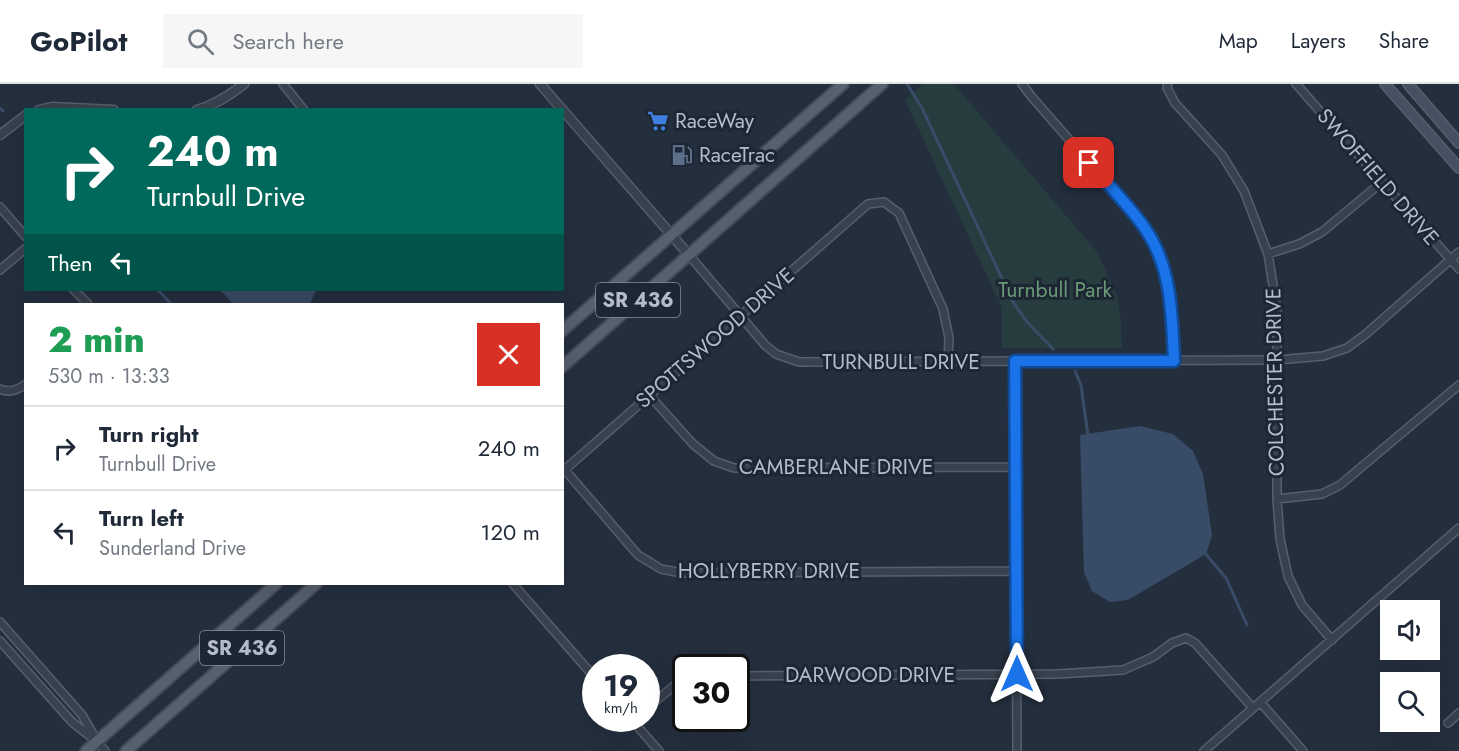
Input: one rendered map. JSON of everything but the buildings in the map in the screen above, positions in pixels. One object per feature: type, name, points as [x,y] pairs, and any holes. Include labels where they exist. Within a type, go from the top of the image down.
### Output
[{"type":"main road","name":"SR 436","points":[[564,329],[843,84]]},
{"type":"main road","name":"SR 436","points":[[564,365],[882,84]]},
{"type":"main road","points":[[1385,84],[1459,168]]},
{"type":"main road","points":[[1408,84],[1459,143]]},
{"type":"main road","points":[[1436,143],[1448,147],[1459,160]]},
{"type":"main road","name":"SR 436","points":[[86,751],[275,585]]},
{"type":"main road","name":"SR 436","points":[[126,751],[315,585]]},
{"type":"street","points":[[203,108],[226,97],[244,84]]},
{"type":"street","points":[[283,84],[302,108]]},
{"type":"street","name":"TURNBULL DRIVE","points":[[540,84],[561,108]]},
{"type":"street","points":[[1022,84],[1148,233],[1164,268],[1172,314],[1174,361]]},
{"type":"street","name":"COLCHESTER DRIVE","points":[[1168,84],[1167,88],[1176,103],[1222,155],[1244,191],[1268,254],[1277,310],[1277,499],[1280,539],[1288,576],[1302,605],[1332,640]]},
{"type":"street","name":"SWOFFIELD DRIVE","points":[[1296,84],[1459,269]]},
{"type":"street","points":[[48,108],[73,108]]},
{"type":"street","name":"TURNBULL DRIVE","points":[[564,112],[765,345],[776,354],[799,362],[1277,360],[1323,356],[1347,348],[1366,334],[1459,252]]},
{"type":"street","points":[[0,135],[24,117]]},
{"type":"street","points":[[1268,254],[1299,244],[1322,232],[1382,182]]},
{"type":"street","name":"SPOTTSWOOD DRIVE","points":[[564,471],[868,204],[884,202],[899,213],[943,309],[949,338],[948,362]]},
{"type":"street","points":[[0,207],[24,235]]},
{"type":"street","points":[[0,270],[24,250]]},
{"type":"street","points":[[75,291],[87,303]]},
{"type":"street","points":[[1015,361],[1017,751]]},
{"type":"street","points":[[0,389],[6,392],[24,385]]},
{"type":"street","points":[[1277,499],[1322,494],[1340,485],[1459,385]]},
{"type":"street","name":"CAMBERLANE DRIVE","points":[[649,395],[693,444],[714,461],[734,468],[1016,467]]},
{"type":"street","name":"HOLLYBERRY DRIVE","points":[[564,471],[638,555],[661,569],[682,573],[1017,571]]},
{"type":"street","points":[[1204,751],[1459,528]]},
{"type":"street","points":[[514,585],[582,663]]},
{"type":"street","points":[[0,622],[82,715],[105,751]]},
{"type":"street","name":"DARWOOD DRIVE","points":[[750,676],[1058,674],[1123,670],[1153,657],[1172,643],[1186,638],[1195,643],[1253,708]]},
{"type":"street","points":[[0,641],[72,722],[97,741]]},
{"type":"street","points":[[660,697],[672,688]]},
{"type":"street","points":[[1260,702],[1302,751]]},
{"type":"street","points":[[1448,723],[1459,713]]},
{"type":"street","points":[[644,732],[659,751]]},
{"type":"green space","name":"Turnbull Park","points":[[923,84],[954,84],[1097,252],[1117,295],[1122,348],[1002,348],[1002,308],[905,100]]},
{"type":"water","points":[[221,291],[316,291],[310,303],[232,303]]},
{"type":"water","points":[[1140,426],[1173,434],[1193,451],[1203,474],[1212,535],[1206,554],[1128,600],[1110,602],[1092,591],[1084,572],[1080,435]]},
{"type":"waterway","points":[[907,84],[922,108],[1013,302],[1027,322],[1053,349]]},
{"type":"waterway","points":[[0,108],[3,111]]},
{"type":"waterway","points":[[159,291],[170,303]]},
{"type":"waterway","points":[[1075,371],[1081,385],[1088,436]]},
{"type":"waterway","points":[[1204,552],[1226,578],[1247,625]]},
{"type":"place","name":"RaceWay","points":[[658,121]]},
{"type":"place","name":"RaceTrac","points":[[682,155]]},
{"type":"route","points":[[1017,674],[1015,361],[1174,361],[1172,314],[1164,268],[1148,233],[1089,163]]}]
